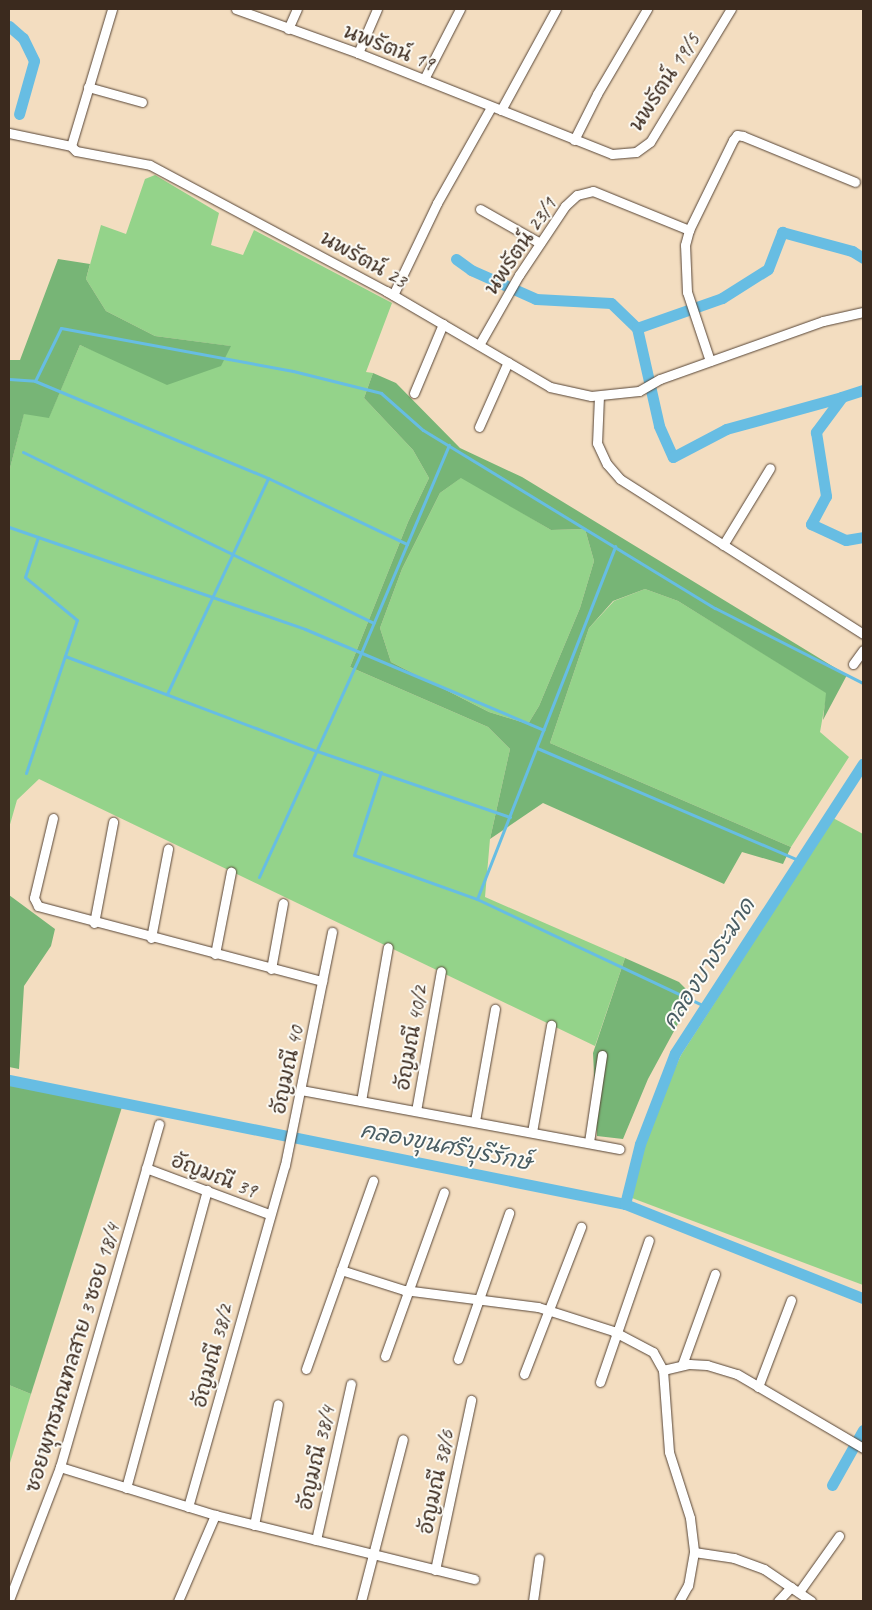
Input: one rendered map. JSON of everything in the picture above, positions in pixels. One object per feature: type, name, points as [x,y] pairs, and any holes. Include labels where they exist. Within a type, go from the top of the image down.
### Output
[{"type":"street","points":[[71,146],[112,9]]},
{"type":"street","name":"นพรัตน์ 19","points":[[236,9],[358,53],[612,154]]},
{"type":"street","points":[[288,29],[297,9]]},
{"type":"street","points":[[358,53],[377,9]]},
{"type":"street","points":[[424,79],[460,9]]},
{"type":"street","points":[[501,110],[556,9]]},
{"type":"street","points":[[574,140],[597,94],[647,9]]},
{"type":"street","name":"นพรัตน์ 19/5","points":[[612,154],[636,152],[650,142],[731,9]]},
{"type":"street","points":[[88,87],[142,102]]},
{"type":"street","points":[[393,295],[437,203],[491,107]]},
{"type":"street","name":"นพรัตน์ 23","points":[[9,133],[71,146],[76,151],[129,158],[176,176],[393,295],[550,387],[599,396],[639,391],[660,379],[710,361]]},
{"type":"street","points":[[855,182],[737,135],[689,230],[684,262],[687,292],[710,361],[823,321],[861,312]]},
{"type":"street","name":"นพรัตน์ 23/1","points":[[479,345],[519,275],[565,206],[577,195],[592,191],[689,230]]},
{"type":"street","points":[[480,209],[540,243]]},
{"type":"street","points":[[414,393],[443,324]]},
{"type":"street","points":[[479,428],[508,362]]},
{"type":"street","points":[[599,396],[597,443],[607,464],[620,479],[863,634]]},
{"type":"street","points":[[723,545],[770,468]]},
{"type":"street","points":[[853,664],[863,650]]},
{"type":"street","points":[[53,818],[34,898],[38,906],[44,910],[322,981]]},
{"type":"street","points":[[94,923],[113,822]]},
{"type":"street","points":[[151,938],[168,849]]},
{"type":"street","points":[[216,954],[231,872]]},
{"type":"street","points":[[270,969],[283,902]]},
{"type":"street","name":"อัญมณี 40","points":[[269,1214],[284,1166],[299,1100],[332,932]]},
{"type":"street","points":[[361,1101],[388,948]]},
{"type":"street","name":"อัญมณี 40/2","points":[[416,1111],[441,970]]},
{"type":"street","points":[[475,1121],[495,1009]]},
{"type":"street","points":[[532,1132],[551,1025]]},
{"type":"street","points":[[589,1142],[602,1055]]},
{"type":"street","points":[[301,1090],[620,1149]]},
{"type":"street","name":"ซอยพุทธมณฑลสาย 3 ซอย 18/4","points":[[9,1600],[60,1467],[159,1124]]},
{"type":"street","name":"อัญมณี 39","points":[[146,1168],[269,1214]]},
{"type":"street","points":[[306,1369],[373,1181]]},
{"type":"street","points":[[126,1488],[207,1190]]},
{"type":"street","points":[[386,1356],[444,1192]]},
{"type":"street","points":[[458,1359],[509,1213]]},
{"type":"street","name":"อัญมณี 38/2","points":[[188,1507],[269,1214]]},
{"type":"street","points":[[524,1374],[581,1227]]},
{"type":"street","points":[[600,1382],[649,1240]]},
{"type":"street","points":[[341,1270],[409,1291],[549,1311],[617,1333],[653,1352],[663,1370],[668,1452],[690,1518],[694,1552],[688,1585],[679,1601]]},
{"type":"street","points":[[682,1365],[715,1274]]},
{"type":"street","points":[[758,1387],[791,1300]]},
{"type":"street","points":[[663,1370],[682,1365],[707,1365],[737,1374],[863,1448]]},
{"type":"street","name":"อัญมณี 38/4","points":[[316,1540],[351,1384]]},
{"type":"street","name":"อัญมณี 38/6","points":[[436,1570],[471,1400]]},
{"type":"street","points":[[254,1525],[278,1404]]},
{"type":"street","points":[[361,1601],[375,1554],[403,1439]]},
{"type":"street","points":[[60,1467],[215,1515],[474,1579]]},
{"type":"street","points":[[178,1601],[215,1515]]},
{"type":"street","points":[[778,1601],[795,1590],[839,1536]]},
{"type":"street","points":[[694,1552],[734,1558],[757,1566],[811,1601]]},
{"type":"street","points":[[533,1601],[539,1558]]},
{"type":"green space","points":[[155,175],[219,213],[211,245],[243,255],[254,230],[392,303],[366,372],[373,373],[364,398],[413,450],[429,478],[408,522],[350,667],[488,727],[510,749],[490,839],[485,897],[625,958],[595,1046],[39,779],[17,800],[9,828],[9,472],[24,413],[49,417],[80,345],[104,355],[230,346],[155,336],[106,311],[86,279],[101,225],[126,234],[145,179]]},
{"type":"green space","points":[[58,259],[90,264],[86,279],[106,311],[155,336],[231,346],[221,366],[167,385],[80,345],[49,418],[24,414],[9,472],[9,360],[20,360]]},
{"type":"green space","points":[[373,373],[396,383],[460,448],[522,477],[847,675],[823,720],[826,693],[678,601],[645,589],[613,601],[589,628],[550,743],[791,847],[783,864],[742,852],[724,884],[543,803],[490,839],[510,749],[488,727],[350,667],[408,522],[429,478],[413,450],[364,398]],"holes":[[[461,478],[551,530],[585,529],[594,561],[580,608],[539,706],[528,724],[489,712],[391,662],[380,628],[402,569],[440,493]]]},
{"type":"green space","points":[[462,477],[551,530],[585,529],[594,561],[580,608],[539,706],[528,724],[489,712],[391,662],[380,628],[402,569],[440,493]]},
{"type":"green space","points":[[645,589],[678,601],[827,693],[820,732],[849,757],[791,847],[550,743],[589,628],[614,601]]},
{"type":"green space","points":[[833,818],[863,834],[863,1285],[624,1195],[652,1119],[681,1055]]},
{"type":"green space","points":[[9,895],[55,929],[51,946],[24,986],[19,1069],[9,1067]]},
{"type":"green space","points":[[625,958],[679,982],[693,996],[648,1079],[623,1139],[597,1136],[593,1053]]},
{"type":"green space","points":[[9,1083],[122,1107],[31,1394],[9,1385]]},
{"type":"green space","points":[[9,1385],[31,1394],[9,1466]]},
{"type":"waterway","points":[[9,26],[23,38],[34,61],[19,114]]},
{"type":"waterway","points":[[637,328],[722,298],[768,269],[782,232],[852,251],[863,258]]},
{"type":"waterway","points":[[456,259],[471,270],[536,299],[611,303],[637,328],[659,426],[673,457],[726,429],[842,397]]},
{"type":"waterway","points":[[9,379],[35,381],[61,328],[293,371],[381,393],[423,430],[715,608],[863,683]]},
{"type":"waterway","points":[[35,381],[268,478]]},
{"type":"waterway","points":[[863,390],[842,397],[816,432],[826,496],[811,524],[846,540],[863,537]]},
{"type":"waterway","points":[[259,877],[361,653],[449,445]]},
{"type":"waterway","points":[[23,452],[374,623]]},
{"type":"waterway","points":[[167,694],[268,478],[407,544]]},
{"type":"waterway","points":[[9,527],[305,629],[544,730]]},
{"type":"waterway","points":[[26,773],[77,620],[25,577],[38,537]]},
{"type":"waterway","points":[[477,899],[615,546]]},
{"type":"waterway","points":[[65,656],[317,751],[510,817]]},
{"type":"waterway","points":[[537,748],[801,861]]},
{"type":"waterway","name":"คลองบางระมาด","points":[[625,1204],[640,1144],[675,1053],[863,764]]},
{"type":"waterway","points":[[381,772],[354,855],[477,899],[707,1007]]},
{"type":"waterway","name":"คลองขุนศรีบุรีรักษ์","points":[[9,1080],[625,1204],[863,1298]]},
{"type":"waterway","points":[[832,1485],[863,1430]]}]
